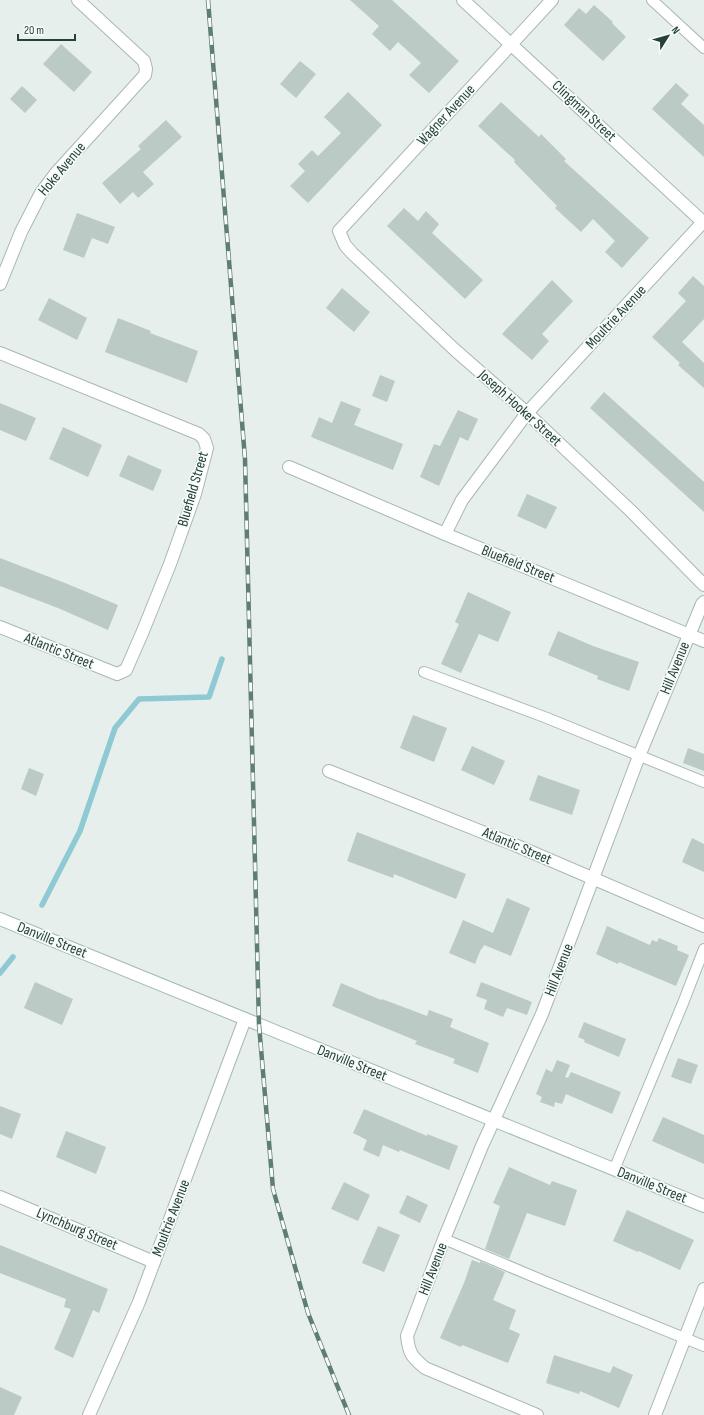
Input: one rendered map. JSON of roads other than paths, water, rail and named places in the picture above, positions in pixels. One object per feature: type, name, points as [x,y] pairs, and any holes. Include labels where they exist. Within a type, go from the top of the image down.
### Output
[{"type":"street","name":"Hoke Avenue","points":[[0,284],[21,232],[41,193],[56,173],[145,75],[146,69],[144,61],[78,0]]},
{"type":"street","name":"Clingman Street","points":[[464,0],[704,222]]},
{"type":"street","name":"Wagner Avenue","points":[[339,231],[552,0]]},
{"type":"street","name":"Moultrie Avenue","points":[[444,534],[462,500],[527,413],[704,222]]},
{"type":"street","name":"Joseph Hooker Street","points":[[339,231],[345,245],[352,253],[455,350],[527,413],[630,510],[704,585]]},
{"type":"street","name":"Bluefield Street","points":[[0,353],[199,434],[204,439],[207,448],[195,494],[170,564],[144,631],[126,670],[117,674]]},
{"type":"street","name":"Bluefield Street","points":[[289,467],[444,534],[704,641]]},
{"type":"street","name":"Hill Avenue","points":[[537,1415],[426,1368],[414,1359],[409,1348],[407,1336],[444,1239],[494,1121],[542,1014],[639,756],[689,634],[704,602]]},
{"type":"street","name":"Atlantic Street","points":[[0,627],[117,674]]},
{"type":"street","name":"Atlantic Street","points":[[329,771],[515,844],[704,926]]},
{"type":"street","name":"Danville Street","points":[[0,919],[704,1206]]},
{"type":"street","name":"Moultrie Avenue","points":[[89,1415],[139,1302],[245,1019]]},
{"type":"street","name":"Lynchburg Street","points":[[0,1197],[154,1262]]},
{"type":"street","points":[[655,1415],[704,1290]]},
{"type":"lane","points":[[652,0],[704,48]]},
{"type":"lane","points":[[424,672],[547,718],[704,782]]},
{"type":"lane","points":[[614,1170],[704,949]]},
{"type":"lane","points":[[444,1239],[704,1346]]},
{"type":"waterway","points":[[42,905],[80,831],[115,728],[139,699],[209,697],[222,659]]},
{"type":"waterway","points":[[0,973],[13,957]]},
{"type":"railway","points":[[208,0],[245,459],[259,1025],[273,1189],[308,1313],[349,1415]]}]
